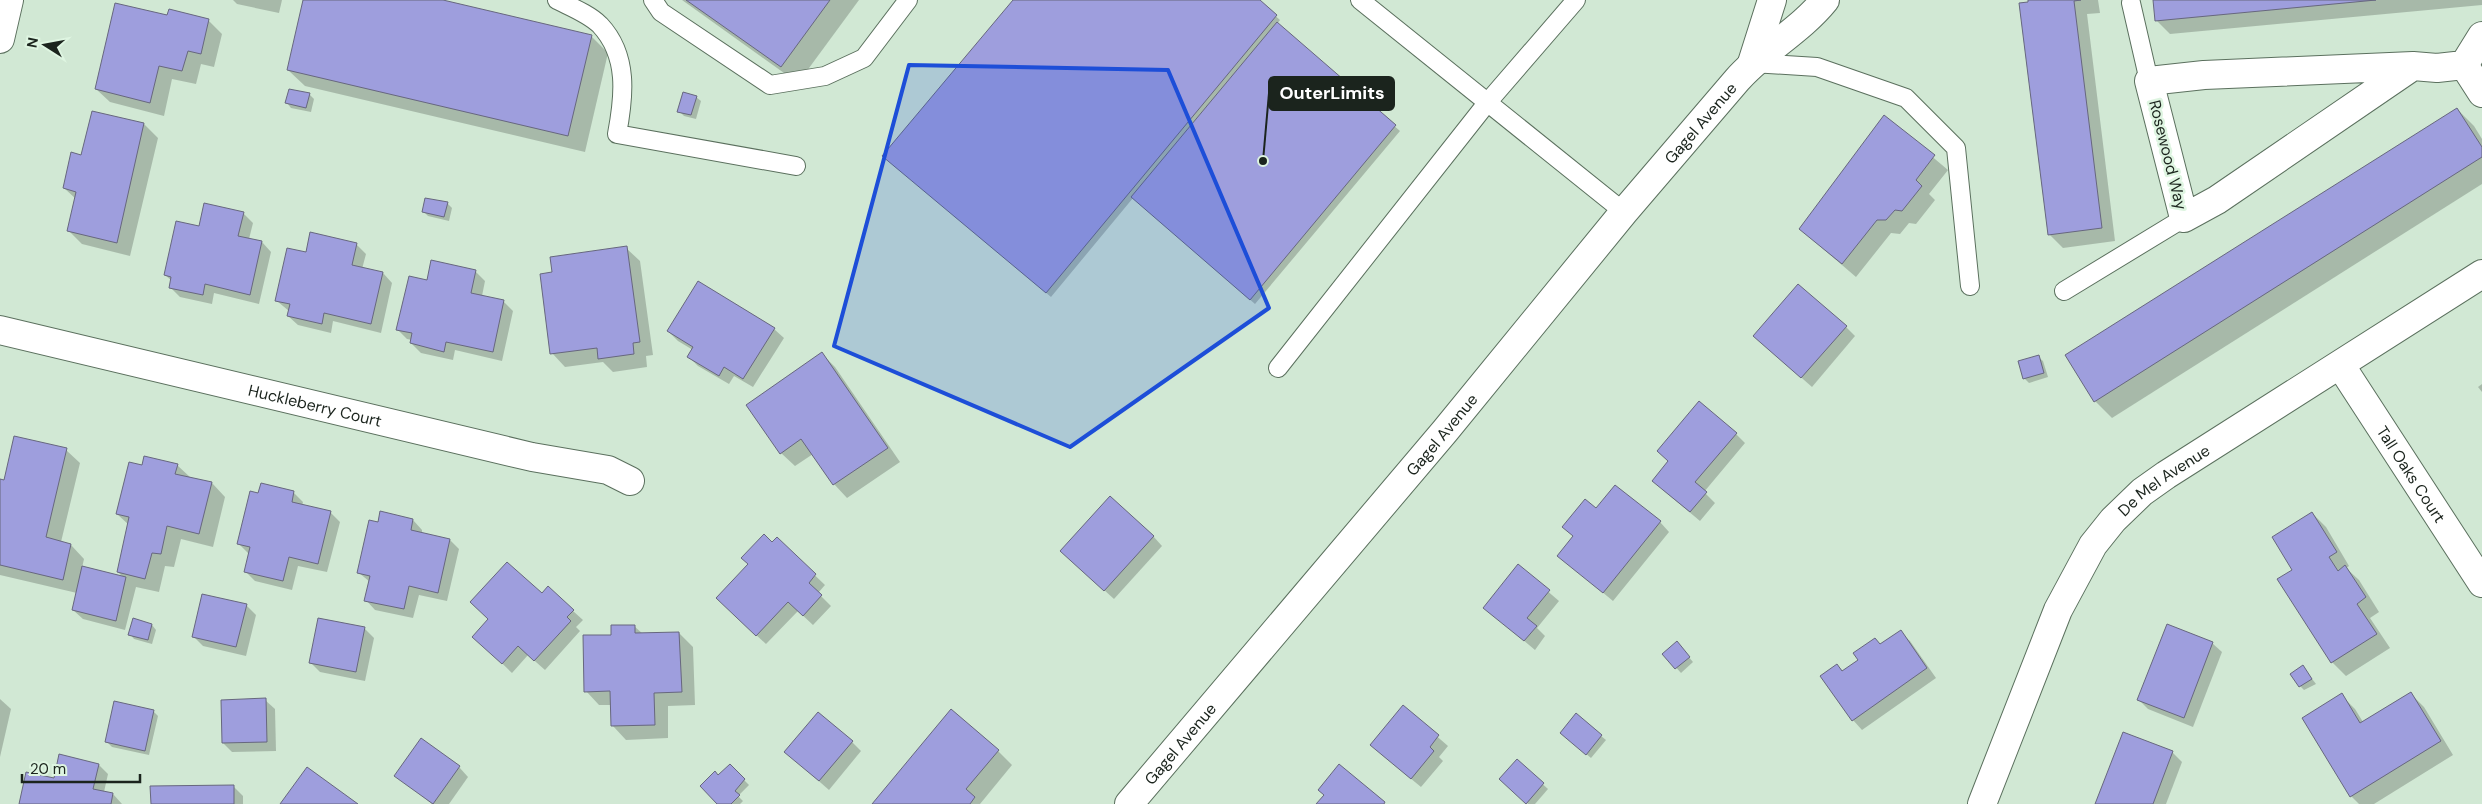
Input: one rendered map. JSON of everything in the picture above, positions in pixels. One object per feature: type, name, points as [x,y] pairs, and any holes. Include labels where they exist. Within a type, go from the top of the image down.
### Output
[{"type":"street","points":[[0,39],[9,0]]},
{"type":"street","name":"Gagel Avenue","points":[[1752,63],[1772,0]]},
{"type":"street","name":"Gagel Avenue","points":[[1129,804],[1445,431],[1624,212],[1752,63],[1813,15],[1825,0]]},
{"type":"street","points":[[2482,36],[2464,65],[2482,93]]},
{"type":"street","name":"Rosewood Way","points":[[2413,66],[2217,200],[2184,218],[2150,80],[2204,75],[2413,66],[2437,68],[2464,65]]},
{"type":"street","name":"De Mel Avenue","points":[[1982,804],[2058,610],[2093,545],[2113,520],[2142,492],[2166,475],[2341,366],[2482,274]]},
{"type":"street","name":"Huckleberry Court","points":[[0,330],[532,457],[608,470],[630,481]]},
{"type":"street","name":"Tall Oaks Court","points":[[2341,366],[2482,582]]},
{"type":"lane","points":[[557,0],[600,25],[614,47],[622,69],[624,100],[617,134],[796,166]]},
{"type":"lane","points":[[653,0],[661,12],[770,85],[825,76],[864,58],[908,0]]},
{"type":"lane","points":[[1360,0],[1624,212]]},
{"type":"lane","points":[[1278,368],[1487,103],[1576,0]]},
{"type":"lane","points":[[2131,4],[2150,80]]},
{"type":"lane","points":[[1752,63],[1817,67],[1906,98],[1956,148],[1970,286]]},
{"type":"lane","points":[[2064,291],[2184,218]]},
{"type":"highlighted area","points":[[909,65],[1168,70],[1269,308],[1070,447],[834,346]]},
{"type":"building","points":[[303,0],[443,0],[592,35],[568,136],[287,70]]},
{"type":"building","points":[[686,0],[830,0],[781,67]]},
{"type":"building","points":[[1013,0],[1260,0],[1277,15],[1046,293],[882,156]]},
{"type":"building","points":[[2028,0],[2081,0],[2074,1],[2102,228],[2048,235],[2019,3],[2028,2]]},
{"type":"building","points":[[2153,0],[2376,0],[2155,21]]},
{"type":"building","points":[[115,3],[167,15],[169,9],[209,19],[201,54],[188,51],[182,71],[159,66],[150,103],[95,89]]},
{"type":"building","points":[[1277,22],[1396,125],[1250,300],[1131,197]]},
{"type":"building","points":[[289,89],[310,93],[306,108],[285,103]]},
{"type":"building","points":[[683,92],[697,96],[691,115],[677,112]]},
{"type":"building","points":[[2457,108],[2482,147],[2482,157],[2094,402],[2065,355]]},
{"type":"building","points":[[92,111],[144,123],[117,243],[67,231],[76,192],[63,188],[71,152],[81,155]]},
{"type":"building","points":[[1884,115],[1935,155],[1916,180],[1922,186],[1902,211],[1895,210],[1886,220],[1877,220],[1842,264],[1799,229]]},
{"type":"building","points":[[425,198],[448,202],[444,217],[422,212]]},
{"type":"building","points":[[204,203],[244,212],[238,236],[262,241],[250,295],[205,284],[203,295],[169,288],[171,277],[164,275],[176,221],[199,226]]},
{"type":"building","points":[[310,232],[357,243],[352,265],[383,272],[371,324],[324,313],[322,324],[287,316],[290,304],[275,301],[287,248],[306,252]]},
{"type":"building","points":[[627,246],[640,342],[633,343],[634,354],[598,359],[597,348],[550,354],[540,274],[552,272],[550,257]]},
{"type":"building","points":[[431,260],[476,270],[471,293],[504,300],[493,352],[446,342],[444,352],[410,343],[412,333],[396,330],[409,276],[427,280]]},
{"type":"building","points":[[698,281],[775,328],[743,379],[724,367],[719,376],[687,357],[693,347],[667,331]]},
{"type":"building","points":[[1798,284],[1847,326],[1801,378],[1753,336]]},
{"type":"building","points":[[822,352],[888,448],[833,485],[801,439],[780,454],[746,405]]},
{"type":"building","points":[[2039,355],[2044,373],[2023,379],[2018,361]]},
{"type":"building","points":[[1699,401],[1737,433],[1695,482],[1707,492],[1690,512],[1652,481],[1668,461],[1657,451]]},
{"type":"building","points":[[14,436],[67,448],[46,537],[71,544],[63,580],[0,565],[0,479],[4,480]]},
{"type":"building","points":[[144,456],[178,464],[175,474],[212,482],[199,534],[167,526],[161,554],[152,553],[145,579],[117,572],[129,517],[116,514],[129,462],[142,465]]},
{"type":"building","points":[[261,483],[294,491],[292,502],[331,511],[318,564],[289,557],[283,581],[244,572],[250,547],[237,544],[250,491],[258,493]]},
{"type":"building","points":[[1615,485],[1661,521],[1603,593],[1557,556],[1573,536],[1562,527],[1585,499],[1596,508]]},
{"type":"building","points":[[1110,496],[1154,536],[1104,591],[1060,551]]},
{"type":"building","points":[[380,511],[413,519],[411,530],[450,539],[438,593],[409,586],[404,609],[364,601],[370,576],[357,573],[369,520],[378,522]]},
{"type":"building","points":[[2312,512],[2337,552],[2329,557],[2338,571],[2345,565],[2366,597],[2357,604],[2377,634],[2331,663],[2277,579],[2292,570],[2272,537]]},
{"type":"building","points":[[764,534],[772,542],[777,537],[816,574],[809,583],[822,595],[803,616],[788,602],[756,636],[716,598],[748,564],[741,558]]},
{"type":"building","points":[[507,562],[542,593],[548,586],[574,610],[567,617],[571,621],[534,661],[518,646],[502,664],[472,637],[488,619],[470,602]]},
{"type":"building","points":[[1518,564],[1550,590],[1527,618],[1537,626],[1524,641],[1483,608]]},
{"type":"building","points":[[82,566],[126,577],[116,621],[72,610]]},
{"type":"building","points":[[202,594],[247,604],[236,647],[192,637]]},
{"type":"building","points":[[133,618],[152,624],[148,640],[128,635]]},
{"type":"building","points":[[318,618],[365,627],[356,672],[309,663]]},
{"type":"building","points":[[2167,624],[2213,642],[2184,718],[2137,700]]},
{"type":"building","points":[[611,625],[635,625],[635,633],[679,632],[682,692],[654,693],[655,725],[611,726],[610,691],[584,692],[583,635],[611,635]]},
{"type":"building","points":[[1901,630],[1927,668],[1852,721],[1820,676],[1837,664],[1842,671],[1858,660],[1853,653],[1875,638],[1880,644]]},
{"type":"building","points":[[1677,641],[1690,657],[1675,669],[1662,654]]},
{"type":"building","points":[[2303,665],[2312,679],[2299,687],[2290,674]]},
{"type":"building","points":[[2411,692],[2441,741],[2350,797],[2302,718],[2342,693],[2360,723]]},
{"type":"building","points":[[266,698],[267,742],[222,743],[221,700]]},
{"type":"building","points":[[114,701],[154,710],[145,751],[105,742]]},
{"type":"building","points":[[1403,705],[1439,735],[1430,747],[1434,751],[1411,779],[1370,745]]},
{"type":"building","points":[[951,709],[999,750],[966,789],[975,797],[970,804],[872,804]]},
{"type":"building","points":[[818,712],[853,741],[819,781],[784,752]]},
{"type":"building","points":[[1576,713],[1602,735],[1586,755],[1560,733]]},
{"type":"building","points":[[2123,732],[2173,751],[2153,804],[2095,804]]},
{"type":"building","points":[[421,738],[460,766],[433,804],[394,776]]},
{"type":"building","points":[[59,754],[99,764],[93,789],[113,793],[111,804],[19,804],[26,772],[54,778]]},
{"type":"building","points":[[1517,759],[1544,783],[1526,804],[1499,779]]},
{"type":"building","points":[[730,764],[745,779],[735,791],[740,795],[731,804],[717,804],[700,786],[715,771],[718,775]]},
{"type":"building","points":[[1339,764],[1385,802],[1384,804],[1316,804],[1324,795],[1318,790]]},
{"type":"building","points":[[307,767],[358,804],[280,804]]},
{"type":"building","points":[[234,785],[234,804],[151,804],[150,786]]},
{"type":"place","name":"OuterLimits","points":[[1263,161]]}]
